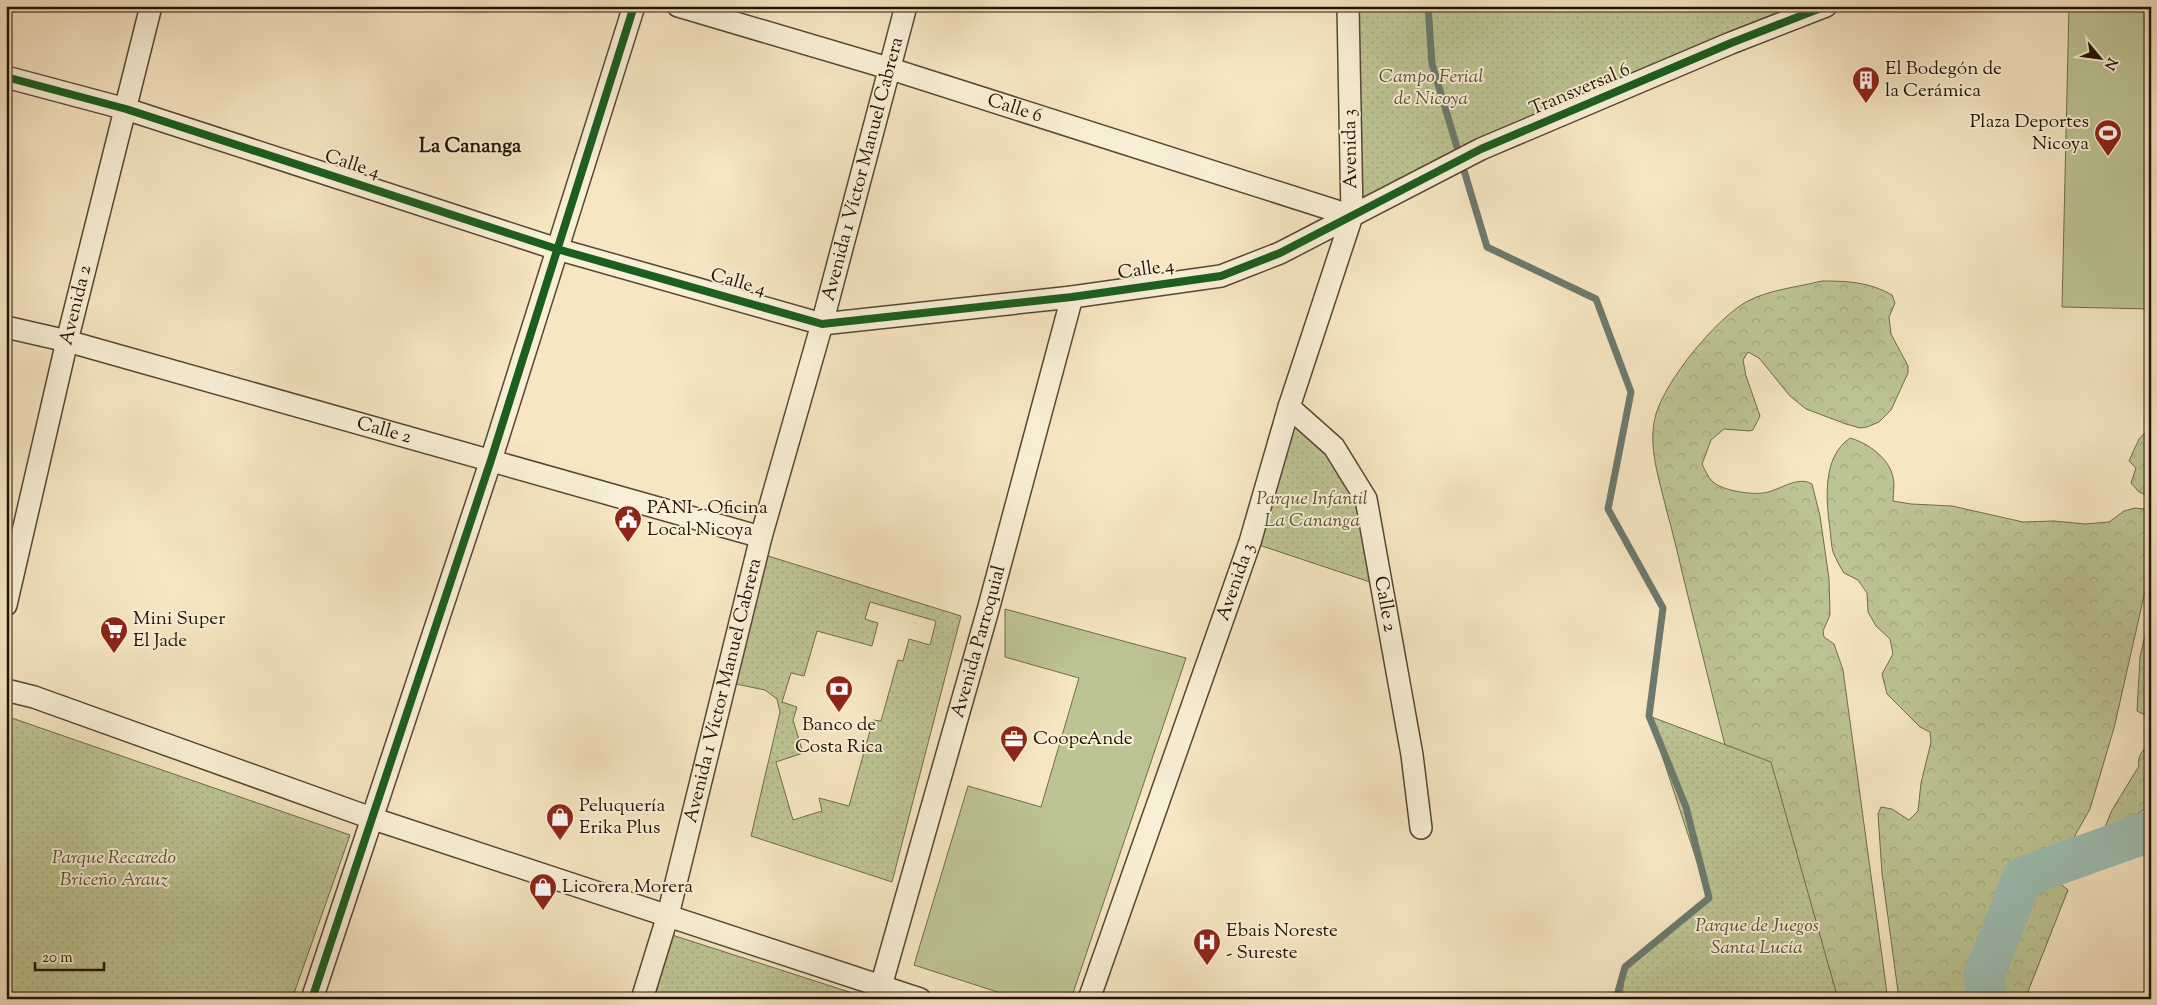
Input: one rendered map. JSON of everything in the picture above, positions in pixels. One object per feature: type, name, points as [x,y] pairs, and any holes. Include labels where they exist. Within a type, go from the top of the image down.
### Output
[{"type":"street","name":"Avenida 2","points":[[6,605],[67,340],[126,109],[150,6]]},
{"type":"street","points":[[312,999],[374,819],[491,460],[634,6]]},
{"type":"street","name":"Calle 6","points":[[678,6],[888,68],[1352,216]]},
{"type":"street","name":"Avenida 1 Víctor Manuel Cabrera","points":[[642,999],[668,915],[761,536],[822,324],[888,68],[906,6]]},
{"type":"street","name":"Avenida 3","points":[[1089,999],[1250,542],[1289,407],[1352,216],[1348,6]]},
{"type":"street","name":"Transversal 6","points":[[1352,216],[1481,150],[1731,43],[1826,6]]},
{"type":"street","name":"Calle 4","points":[[6,77],[126,109],[557,249],[822,324],[1072,297],[1221,276],[1280,253],[1352,216]]},
{"type":"street","name":"Avenida Parroquial","points":[[882,986],[988,610],[1072,297]]},
{"type":"street","name":"Calle 2","points":[[6,327],[67,340],[761,536]]},
{"type":"street","name":"Calle 2","points":[[1289,407],[1334,447],[1366,499],[1412,754],[1421,828]]},
{"type":"street","points":[[6,690],[43,700],[374,819],[920,999]]},
{"type":"green space","name":"Campo Ferial de Nicoya","points":[[1348,6],[1828,6],[1352,216]]},
{"type":"green space","name":"Plaza Deportes Nicoya","points":[[2069,6],[2151,6],[2151,309],[2062,307]]},
{"type":"green space","points":[[1822,281],[1858,283],[1875,287],[1892,295],[1895,303],[1889,317],[1891,334],[1908,366],[1908,373],[1891,410],[1879,422],[1860,428],[1806,409],[1790,396],[1759,358],[1748,352],[1743,360],[1746,376],[1760,416],[1753,430],[1724,429],[1711,440],[1702,464],[1709,478],[1716,485],[1739,492],[1763,493],[1801,481],[1812,484],[1820,516],[1829,579],[1830,615],[1823,631],[1824,637],[1834,644],[1843,670],[1887,993],[1884,999],[1790,999],[1657,473],[1653,449],[1654,426],[1661,400],[1693,352],[1720,322],[1754,298]]},
{"type":"green space","name":"Parque Infantil La Cananga","points":[[1289,407],[1366,499],[1382,586],[1250,542]]},
{"type":"green space","points":[[2151,426],[2151,497],[2139,492],[2131,483],[2136,468],[2129,461],[2139,439]]},
{"type":"green space","points":[[1850,438],[1877,452],[1887,464],[1894,480],[1893,501],[1952,506],[2023,522],[2054,521],[2085,524],[2109,522],[2124,511],[2135,508],[2144,509],[2151,513],[2151,565],[2114,728],[2090,809],[2064,855],[2057,881],[2068,890],[2025,999],[1899,999],[1882,873],[1878,814],[1881,807],[1892,809],[1909,820],[1918,811],[1921,783],[1931,742],[1930,732],[1920,727],[1887,694],[1882,674],[1893,654],[1890,639],[1876,626],[1868,612],[1867,593],[1858,580],[1844,573],[1833,552],[1827,492],[1828,480],[1834,456]]},
{"type":"green space","points":[[765,555],[961,616],[892,882],[751,836],[780,712],[777,699],[765,690],[731,683]],"holes":[[[870,602],[936,621],[930,645],[909,639],[903,661],[898,660],[881,721],[873,720],[849,806],[819,798],[822,811],[793,820],[776,762],[803,753],[793,720],[797,707],[782,702],[791,673],[804,676],[817,631],[872,646],[878,623],[865,619]]]},
{"type":"green space","points":[[1005,609],[1186,658],[1071,999],[1019,999],[914,965],[968,786],[1041,807],[1079,678],[1005,657]]},
{"type":"green space","points":[[2151,609],[2151,718],[2137,711],[2140,657]]},
{"type":"green space","name":"Parque Recaredo Briceño Arauz","points":[[6,716],[350,835],[292,999],[6,999]]},
{"type":"green space","name":"Parque de Juegos Santa Lucía","points":[[1649,716],[1771,762],[1838,999],[1622,999],[1625,967],[1709,898]]},
{"type":"green space","points":[[2151,741],[2151,804],[2126,823],[2110,830],[2105,827],[2112,810],[2139,766],[2138,763],[2142,753]]},
{"type":"green space","points":[[672,935],[871,999],[654,999]]},
{"type":"waterway","points":[[1428,6],[1432,64],[1487,247],[1596,299],[1631,392],[1608,509],[1663,608],[1649,716],[1686,807],[1709,898],[1625,967],[1616,999]]},
{"type":"waterway","points":[[1988,999],[1984,975],[2023,877],[2151,831]]},
{"type":"cycle path","points":[[312,999],[491,460],[634,6]]},
{"type":"cycle path","points":[[6,77],[126,109],[557,249],[822,324],[1072,297],[1221,276],[1280,253],[1481,149],[1731,43],[1826,6]]},
{"type":"place","name":"El Bodegón de la Cerámica","points":[[1866,104]]},
{"type":"place","name":"Plaza Deportes Nicoya","points":[[2108,157]]},
{"type":"place","name":"PANI - Oficina Local Nicoya","points":[[628,543]]},
{"type":"place","name":"Mini Super El Jade","points":[[114,654]]},
{"type":"place","name":"Banco de Costa Rica","points":[[839,713]]},
{"type":"place","name":"CoopeAnde","points":[[1014,763]]},
{"type":"place","name":"Peluquería Erika Plus","points":[[560,841]]},
{"type":"place","name":"Licorera Morera","points":[[543,911]]},
{"type":"place","name":"Ebais Noreste - Sureste","points":[[1207,966]]},
{"type":"district","name":"La Cananga","points":[[470,147]]}]
